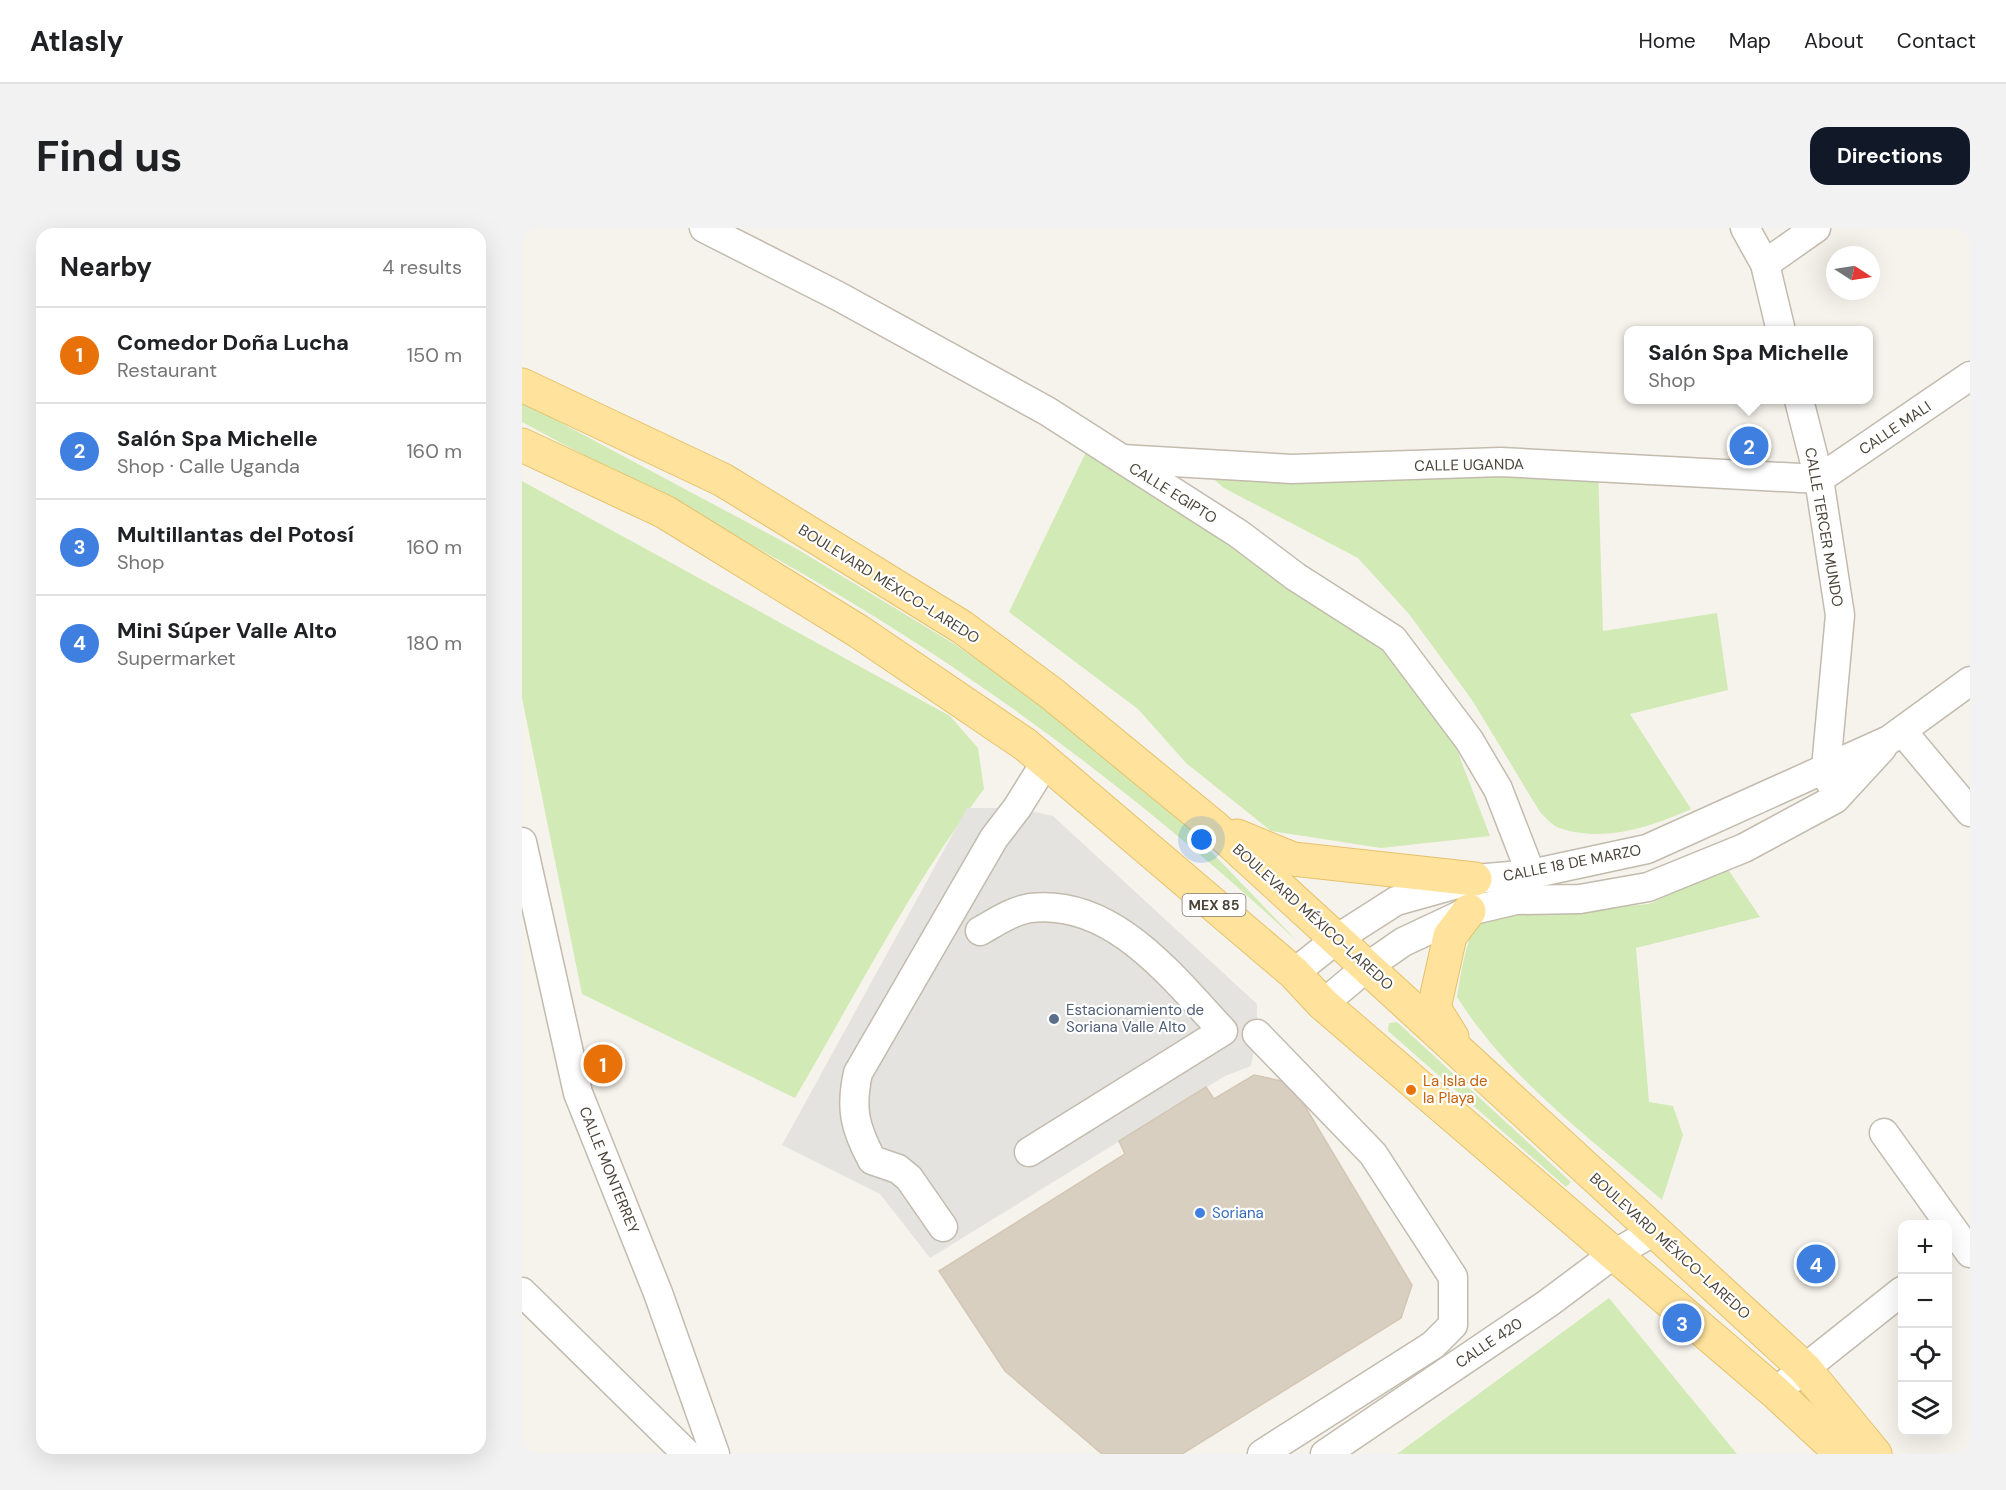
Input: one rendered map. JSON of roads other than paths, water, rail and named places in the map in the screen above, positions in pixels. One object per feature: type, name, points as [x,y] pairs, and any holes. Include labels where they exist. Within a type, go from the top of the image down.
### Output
[{"type":"main road","name":"BOULEVARD MÉXICO-LAREDO","points":[[522,385],[723,480],[962,627],[1051,693],[1213,826],[1461,1051],[1653,1232],[1805,1369],[1875,1454]]},
{"type":"main road","name":"MEX 85","points":[[522,445],[666,512],[858,631],[1026,745],[1294,973],[1323,1004],[1775,1392],[1842,1454]]},
{"type":"main road","points":[[1213,826],[1293,860],[1475,879]]},
{"type":"main road","points":[[1461,1051],[1434,1008],[1450,936],[1469,911]]},
{"type":"street","name":"CALLE EGIPTO","points":[[704,228],[838,296],[1047,411],[1239,534],[1296,577],[1393,639],[1474,750],[1497,789],[1531,874]]},
{"type":"street","points":[[1745,228],[1765,264],[1780,326]]},
{"type":"street","points":[[1765,264],[1816,228]]},
{"type":"street","name":"CALLE MALI","points":[[1819,479],[1970,376]]},
{"type":"street","name":"CALLE TERCER MUNDO","points":[[1800,404],[1819,479],[1840,615],[1826,768],[1835,798]]},
{"type":"street","name":"CALLE UGANDA","points":[[1119,459],[1292,469],[1501,462],[1819,479]]},
{"type":"street","name":"CALLE 18 DE MARZO","points":[[1323,1004],[1367,967],[1403,942],[1469,911],[1516,900],[1580,899],[1648,887],[1744,848],[1835,798],[1896,735],[1970,681]]},
{"type":"street","points":[[1896,735],[1970,812]]},
{"type":"street","name":"CALLE 18 DE MARZO","points":[[1294,973],[1338,938],[1396,901],[1475,879],[1531,874],[1647,849],[1896,735]]},
{"type":"street","points":[[943,1227],[909,1178],[898,1169],[872,1160],[858,1134],[852,1099],[858,1073],[994,837],[1017,808],[1045,763]]},
{"type":"street","name":"CALLE MONTERREY","points":[[523,860],[578,1093],[658,1293],[715,1454]]},
{"type":"street","points":[[980,931],[1007,915],[1028,908],[1055,908],[1094,916],[1134,941],[1223,1030],[1029,1152]]},
{"type":"street","points":[[1257,1034],[1373,1154],[1453,1277],[1453,1325],[1433,1346],[1262,1454]]},
{"type":"street","points":[[1884,1134],[1963,1247]]},
{"type":"street","name":"CALLE 420","points":[[1325,1454],[1547,1304],[1614,1254],[1653,1232]]},
{"type":"street","points":[[522,1292],[687,1454]]},
{"type":"street","points":[[1775,1392],[1898,1294]]},
{"type":"place","name":"Salón Spa Michelle","points":[[1749,446]]},
{"type":"place","name":"Estacionamiento de Soriana Valle Alto","points":[[1054,1019]]},
{"type":"place","name":"Comedor Doña Lucha","points":[[603,1064]]},
{"type":"place","name":"La Isla de la Playa","points":[[1411,1090]]},
{"type":"place","name":"Soriana","points":[[1200,1213]]},
{"type":"place","name":"Mini Súper Valle Alto","points":[[1816,1264]]},
{"type":"place","name":"Multillantas del Potosí","points":[[1682,1323]]}]
